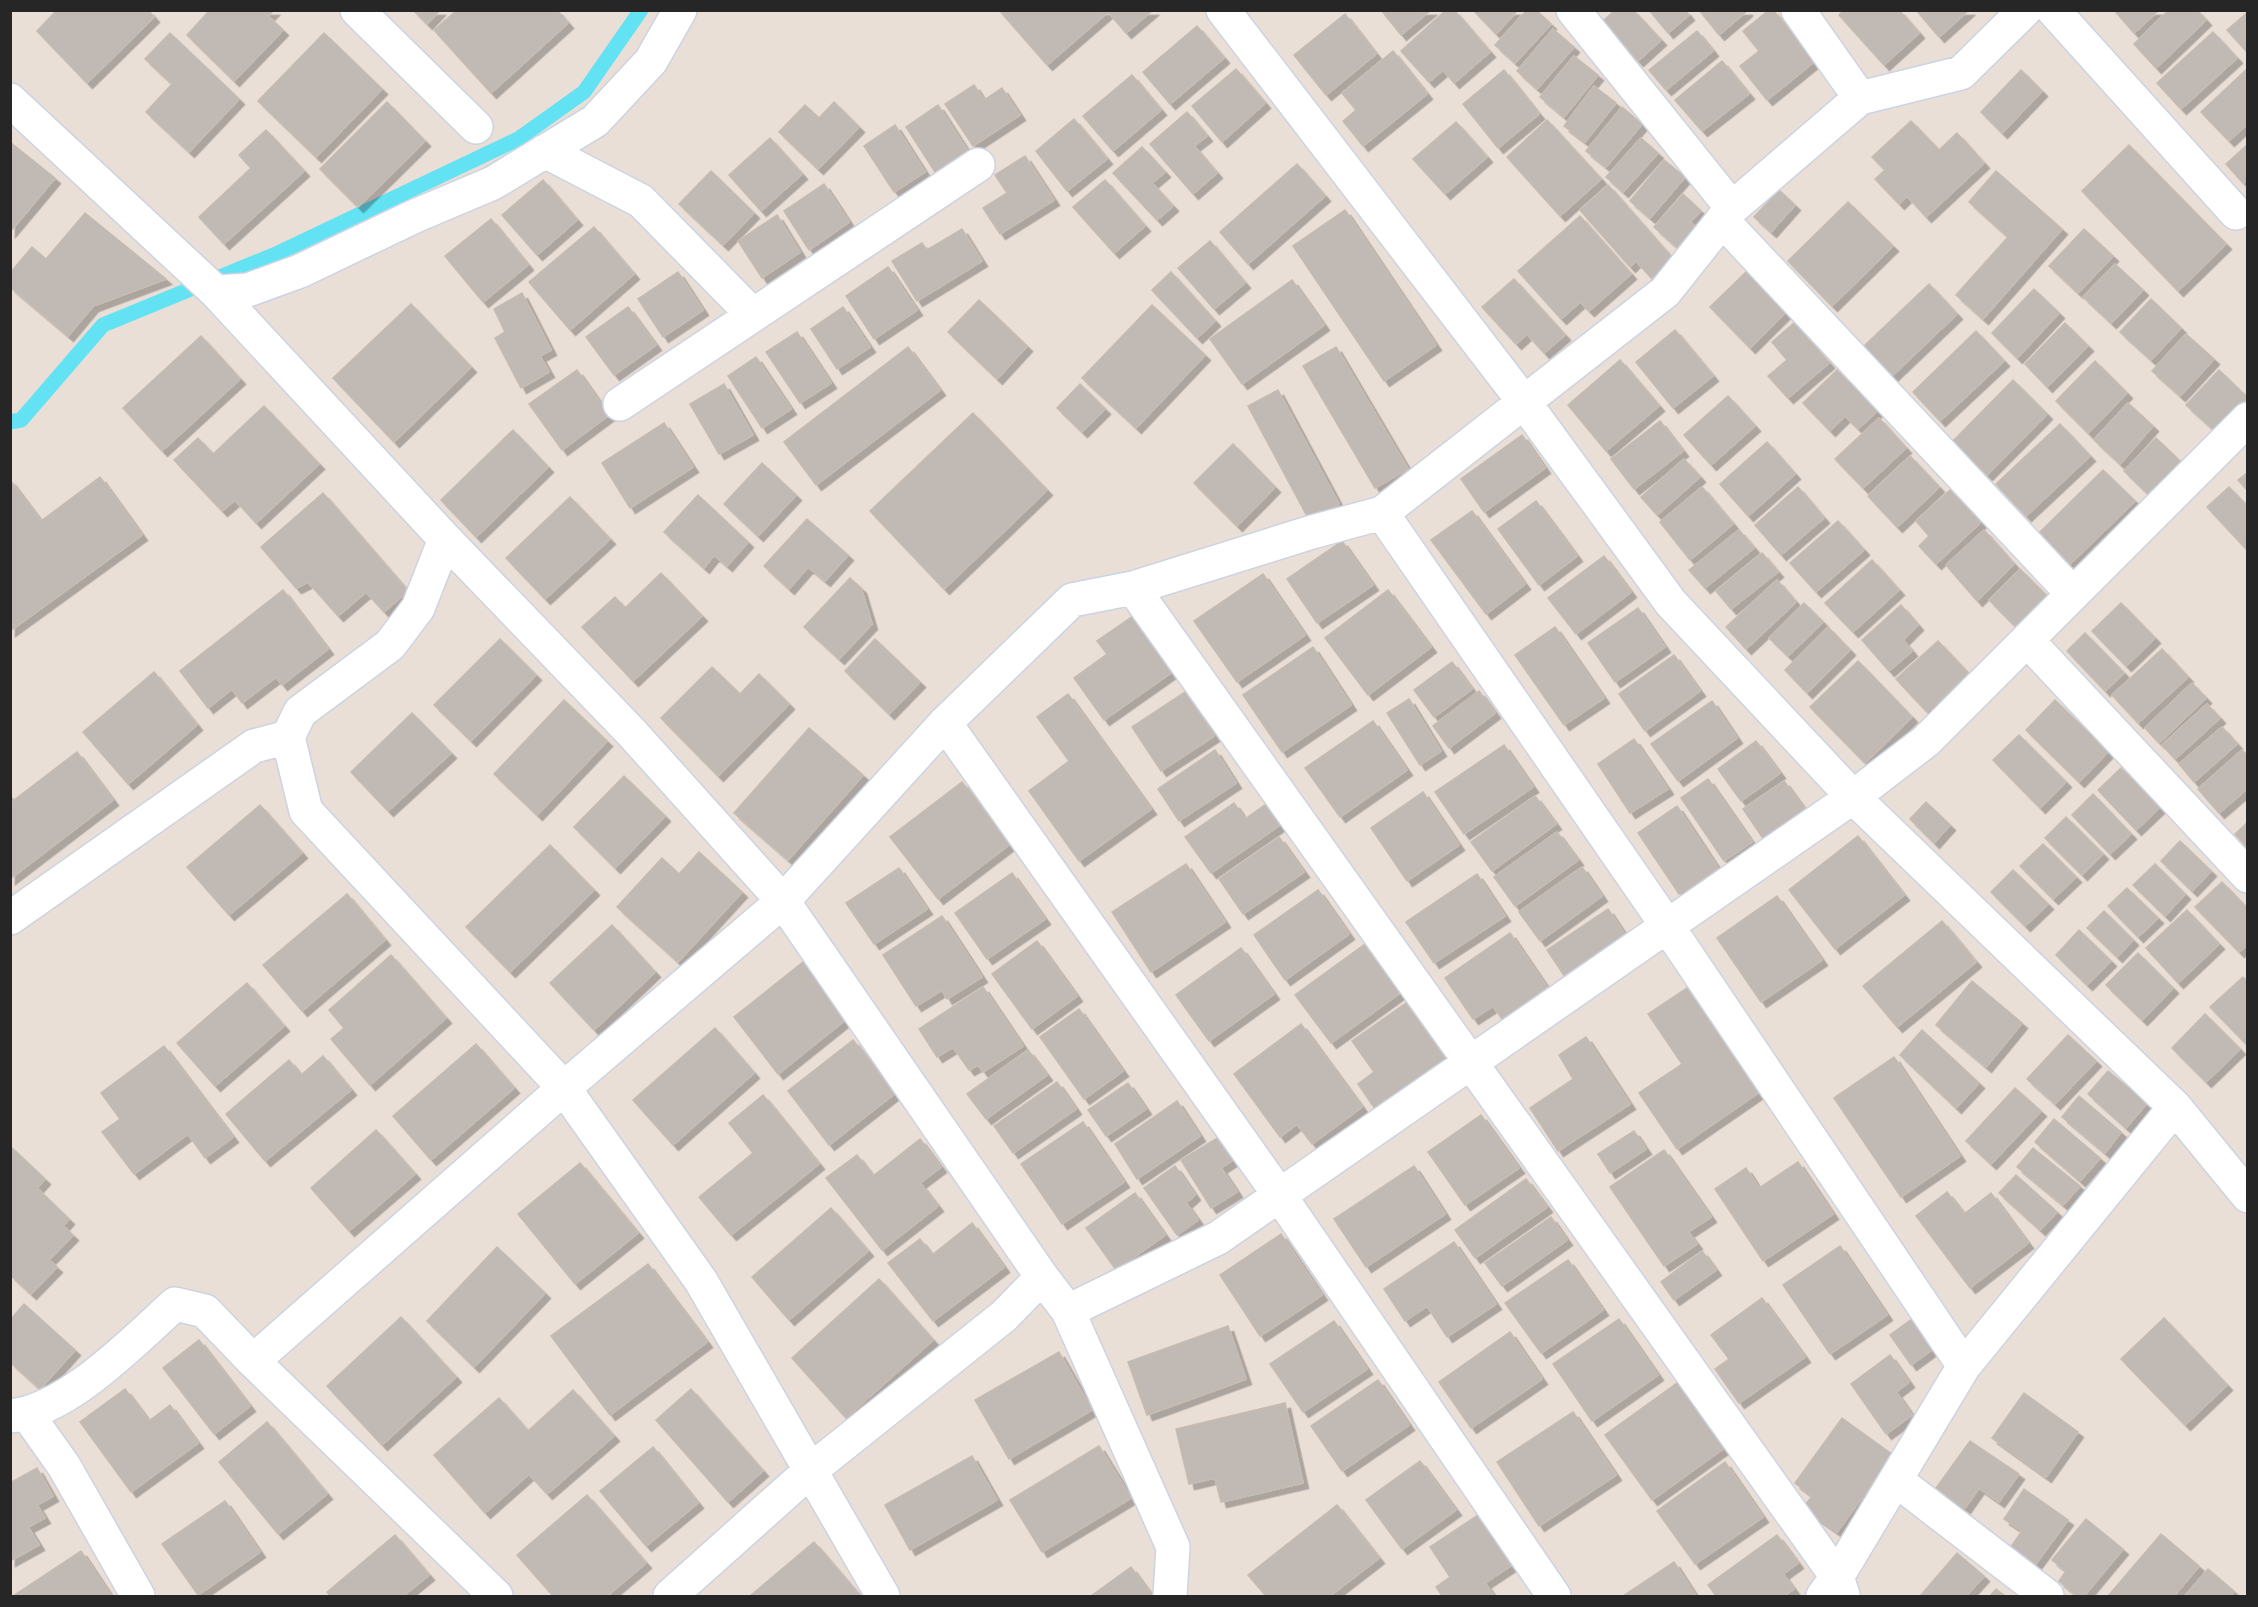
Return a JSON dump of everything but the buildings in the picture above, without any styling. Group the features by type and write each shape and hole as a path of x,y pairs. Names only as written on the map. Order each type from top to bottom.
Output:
{"street":[{"path":"357,10 476,127"},
{"path":"216,292 248,290 300,271 415,216 493,183 595,121 651,61 680,10"},
{"path":"1223,10 1524,402 1671,603 1853,797 2175,1107 2247,1196"},
{"path":"1573,10 1727,214 2073,594"},
{"path":"1798,10 1860,98"},
{"path":"253,1361 564,1088 783,901 945,723 1072,600 1132,588 1312,532 1382,513 1665,292 1727,214 1860,98 1961,74 2025,10"},
{"path":"2053,10 2236,213"},
{"path":"10,100 216,292 445,538 632,733 783,901 1042,1277 1068,1311 1173,1547 1170,1596"},
{"path":"545,151 642,201 753,315"},
{"path":"620,404 978,165"},
{"path":"1068,1311 1218,1238 1853,797 1926,741 2247,419"},
{"path":"1382,513 1668,927 1964,1366"},
{"path":"445,538 418,608 390,645 300,712 288,737 306,811 564,1088 701,1281 883,1596"},
{"path":"1132,588 1470,1063 1834,1590 1964,1366 2175,1107"},
{"path":"2027,640 2247,876"},
{"path":"945,723 1280,1196 1554,1596"},
{"path":"10,918 254,746 288,737"},
{"path":"670,1596 811,1470 1004,1316 1042,1277"},
{"path":"138,1596 64,1466 19,1415 87,1382 175,1304 205,1311 253,1361 496,1596"},
{"path":"1896,1480 2047,1596"}],"waterway":[{"path":"10,422 21,420 103,325 276,254 518,139 584,92 641,10"}]}
